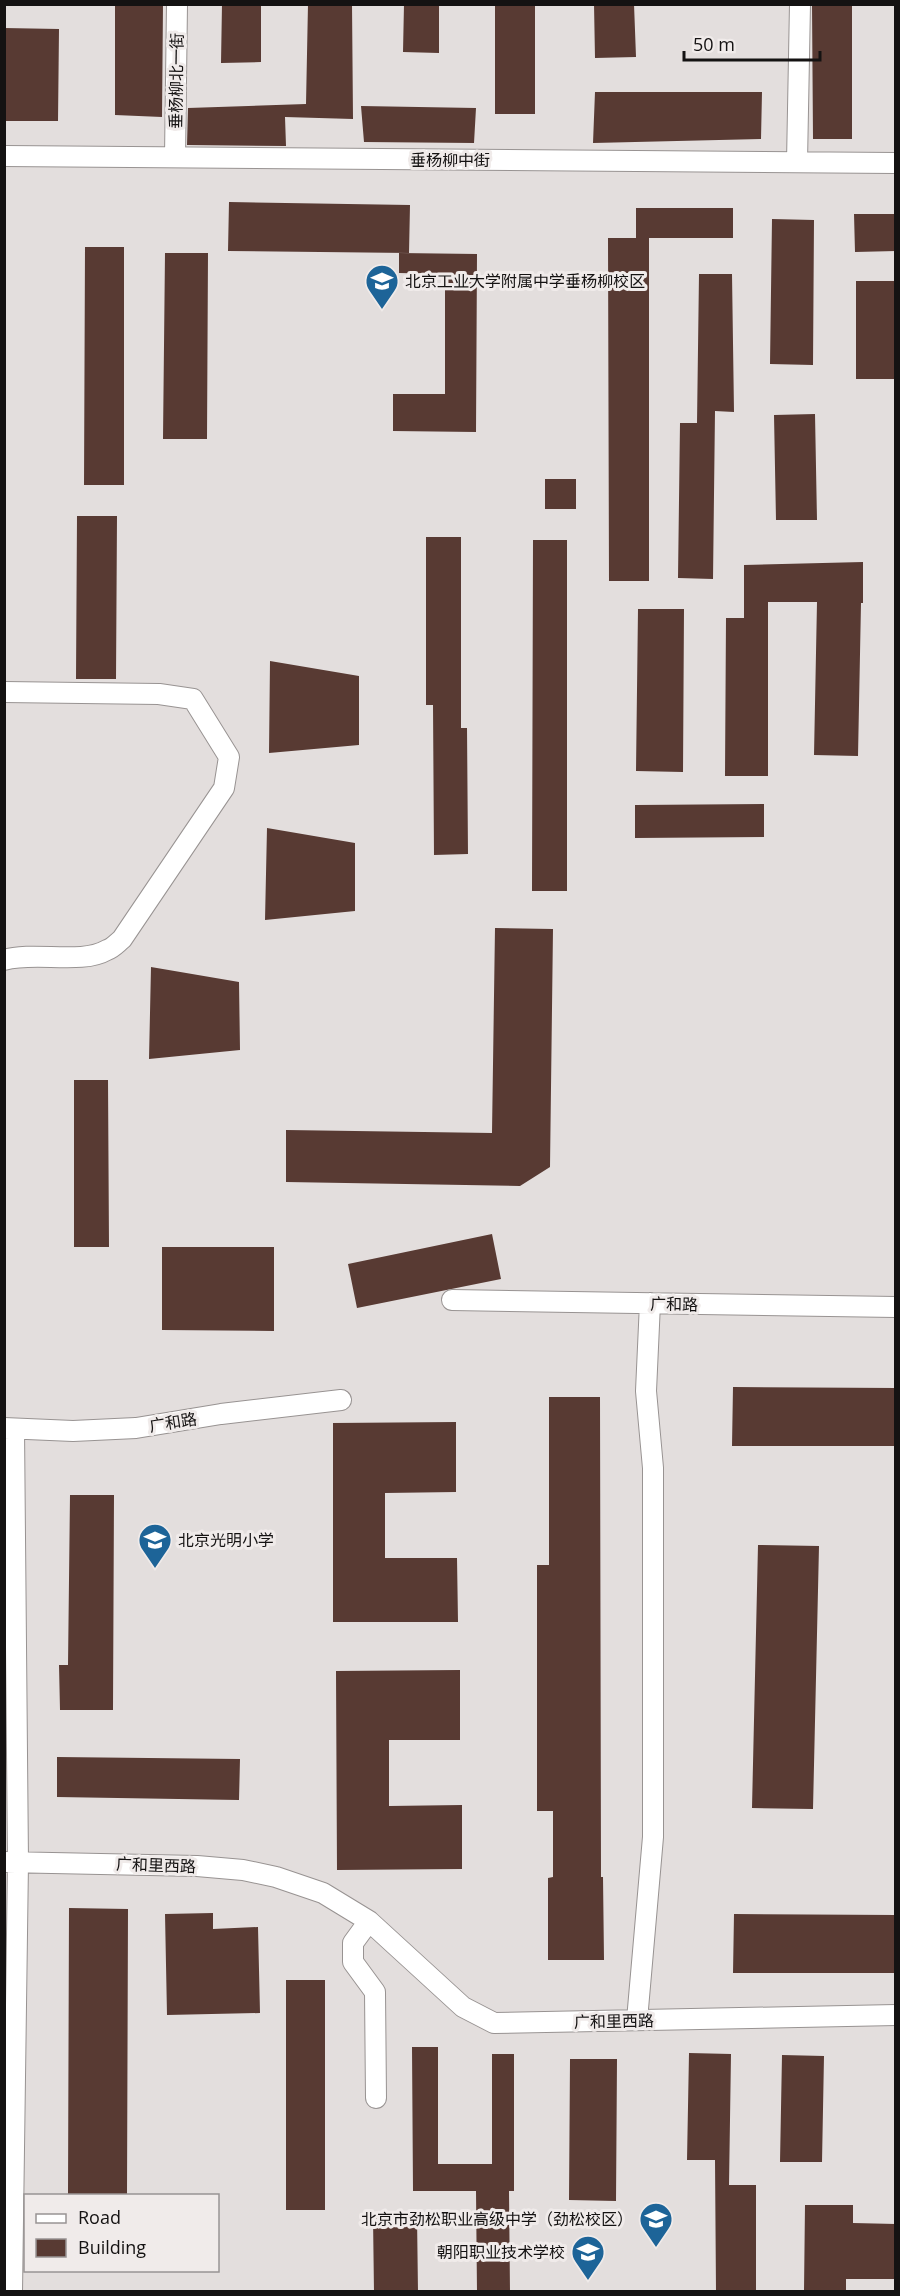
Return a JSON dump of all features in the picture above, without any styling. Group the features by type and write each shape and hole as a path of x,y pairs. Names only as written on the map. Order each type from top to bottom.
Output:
{"street":[{"name":"垂杨柳北一街","path":"175,157 177,4"},
{"path":"797,162 800,4"},
{"name":"垂杨柳中街","path":"4,156 896,163"},
{"path":"4,692 159,694 193,699 229,757 224,788 122,939 106,951 91,956 19,956 4,960"},
{"name":"广和路","path":"452,1300 896,1307"},
{"path":"637,2020 653,1837 653,1468 645,1391 650,1303"},
{"name":"广和路","path":"9,1428 73,1431 136,1428 221,1414 341,1400"},
{"path":"9,1428 12,2292"},
{"name":"广和里西路","path":"11,1862 186,1866 243,1870 276,1877 323,1893 369,1921 463,2007 494,2023 896,2015"},
{"path":"369,1921 353,1943 353,1962 375,1992 376,2098"}],"building":[{"path":"115,4 163,4 162,117 115,115"},
{"path":"222,4 261,4 261,62 221,63"},
{"path":"308,4 352,4 353,119 285,117 286,146 187,145 188,108 306,104"},
{"path":"404,4 439,4 439,53 403,52"},
{"path":"495,4 535,4 535,114 495,114"},
{"path":"594,4 634,4 636,57 595,58"},
{"path":"812,4 852,4 852,139 813,139"},
{"path":"4,28 59,29 58,121 4,121"},
{"path":"595,92 762,92 761,139 593,143"},
{"path":"361,106 476,108 474,143 364,142"},
{"path":"229,202 410,205 409,253 228,251"},
{"path":"636,208 733,208 733,238 649,238 649,581 609,581 608,238 636,238"},
{"path":"854,214 896,214 896,251 855,252"},
{"path":"772,219 814,220 813,365 770,364"},
{"path":"85,247 124,247 124,485 84,485"},
{"path":"165,253 208,253 207,439 163,439"},
{"path":"399,253 477,254 476,432 393,431 393,394 445,394 445,274 399,273"},
{"path":"699,274 732,274 734,412 715,411 713,579 678,578 680,423 697,423"},
{"path":"856,281 896,281 896,379 856,379"},
{"path":"815,414 817,520 776,520 774,415"},
{"path":"545,479 576,479 576,509 545,509"},
{"path":"77,516 117,516 116,679 76,679"},
{"path":"426,537 461,537 461,728 467,728 468,854 434,855 433,705 426,705"},
{"path":"533,540 567,540 567,891 532,891"},
{"path":"863,562 858,756 814,755 817,602 768,602 768,776 725,776 726,618 744,618 744,565"},
{"path":"638,609 684,609 683,772 636,771"},
{"path":"270,661 359,676 359,745 269,753"},
{"path":"764,804 764,837 635,838 635,805"},
{"path":"267,828 355,843 355,911 265,920"},
{"path":"495,928 553,929 550,1167 520,1186 286,1182 286,1130 492,1133"},
{"path":"151,967 239,982 240,1050 149,1059"},
{"path":"74,1080 108,1080 109,1247 74,1247"},
{"path":"492,1234 501,1279 357,1308 348,1264"},
{"path":"162,1247 274,1247 274,1331 162,1330"},
{"path":"733,1387 896,1388 896,1446 732,1446"},
{"path":"549,1397 600,1397 601,1877 603,1877 604,1960 548,1960 548,1878 553,1877 553,1811 537,1811 537,1565 549,1565"},
{"path":"456,1422 456,1492 385,1493 385,1558 457,1558 458,1622 333,1622 333,1423"},
{"path":"70,1495 114,1495 113,1710 60,1710 59,1665 68,1665"},
{"path":"758,1545 819,1546 813,1809 752,1808"},
{"path":"460,1670 460,1740 389,1740 389,1806 462,1805 462,1869 337,1870 336,1671"},
{"path":"57,1757 240,1759 239,1800 57,1797"},
{"path":"69,1908 128,1909 127,2194 68,2194"},
{"path":"213,1913 213,1929 258,1927 260,2013 167,2015 165,1914"},
{"path":"734,1914 896,1915 896,1973 733,1973"},
{"path":"286,1980 325,1980 325,2210 286,2210"},
{"path":"412,2047 438,2047 438,2164 492,2164 492,2054 514,2054 514,2191 509,2191 510,2292 477,2292 476,2191 413,2191"},
{"path":"689,2053 731,2054 729,2185 756,2185 756,2292 716,2292 715,2160 687,2160"},
{"path":"782,2055 824,2056 822,2162 780,2162"},
{"path":"570,2059 617,2059 616,2201 569,2200"},
{"path":"805,2205 853,2205 853,2223 896,2224 896,2279 846,2279 846,2291 804,2291"},
{"path":"417,2216 418,2292 374,2292 373,2217"}],"place":[{"name":"北京工业大学附属中学垂杨柳校区","path":"382,310"},
{"name":"北京光明小学","path":"155,1569"},
{"name":"北京市劲松职业高级中学（劲松校区）","path":"656,2248"},
{"name":"朝阳职业技术学校","path":"588,2281"}]}
